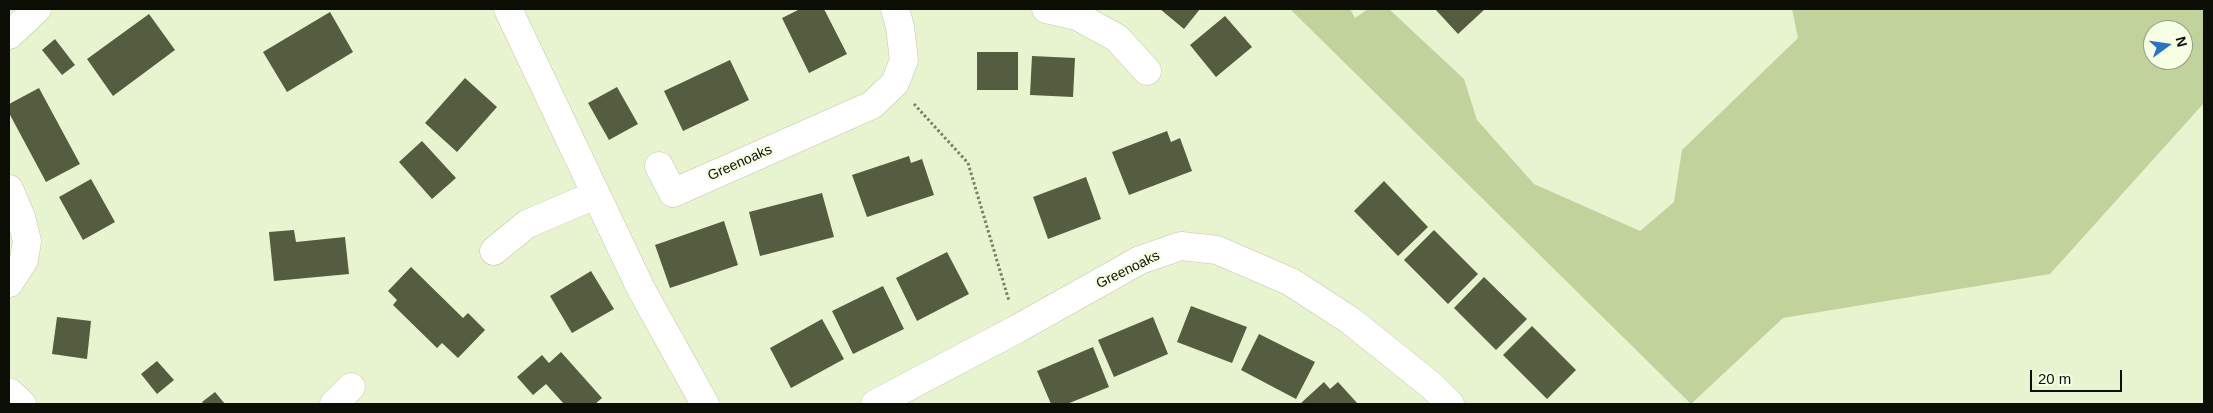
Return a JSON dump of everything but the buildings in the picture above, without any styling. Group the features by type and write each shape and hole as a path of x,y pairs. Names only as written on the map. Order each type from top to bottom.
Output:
{"street":[{"path":"9,35 37,9"},
{"path":"508,9 641,289 705,404"},
{"name":"Greenoaks","path":"659,166 673,192 872,105 895,83 904,60 900,28 895,9"},
{"path":"1046,9 1077,16 1117,38 1147,70"},
{"path":"9,190 21,217 26,241 24,260 9,283"},
{"path":"494,251 527,224 595,194"},
{"name":"Greenoaks","path":"875,404 1017,329 1140,260 1181,246 1216,250 1290,282 1351,321 1432,386 1450,404"},
{"path":"9,392 22,404"}],"path":[{"path":"895,83 968,163 1017,329"}],"green space":[{"path":"1290,9 1350,9 1355,18 1368,9 1389,9 1464,79 1477,120 1534,184 1640,231 1674,202 1682,150 1798,38 1792,9 2204,9 2204,103 2050,274 1783,318 1691,404"}]}
